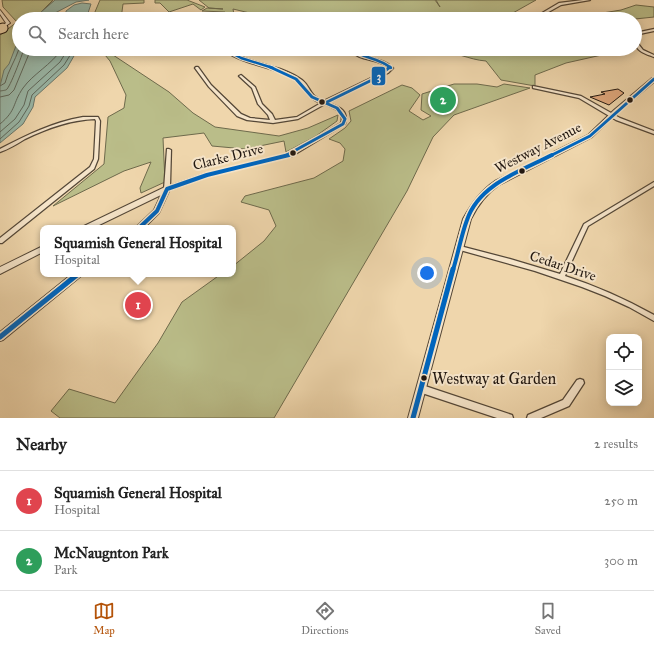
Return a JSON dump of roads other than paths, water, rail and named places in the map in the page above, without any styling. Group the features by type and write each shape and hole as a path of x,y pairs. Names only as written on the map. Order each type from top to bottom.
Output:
{"street":[{"path":"546,12 560,4 589,0"},
{"path":"0,11 8,23 1,29"},
{"path":"642,33 654,30"},
{"path":"642,50 654,56"},
{"path":"233,56 257,62 297,79 302,82 312,97 325,103"},
{"path":"197,68 210,86 239,115 249,119 273,122 298,118 374,79 391,68 385,63 357,56"},
{"path":"241,76 254,88 260,104 273,122"},
{"name":"Westway Avenue","path":"413,418 472,209 489,188 509,176 584,140 654,79"},
{"path":"534,87 574,94 612,116 654,133"},
{"name":"Clarke Drive","path":"93,225 167,189 207,175 281,158 303,149 344,122 344,114 325,103"},
{"path":"0,151 51,125 91,118 96,118 98,121 96,159 94,166 0,241"},
{"path":"142,225 157,211 167,189 169,150"},
{"path":"562,276 586,225 654,184"},
{"name":"Cedar Drive","path":"460,248 562,276 596,288 634,306 654,318"},
{"path":"0,270 40,250"},
{"path":"0,337 74,277"},
{"path":"531,418 566,403 580,383"},
{"path":"422,389 509,418"}],"water":[{"path":"55,0 89,0 76,2 57,12 41,12"},
{"path":"82,3 91,4 88,12 66,12 74,5"},
{"path":"12,56 74,56 67,68 35,97 33,107 23,124 0,143 0,86 4,70 9,64"}],"place":[{"name":"McNaugnton Park","path":"443,100"},
{"name":"Squamish General Hospital","path":"138,305"},
{"name":"Westway at Garden","path":"424,378"}]}
